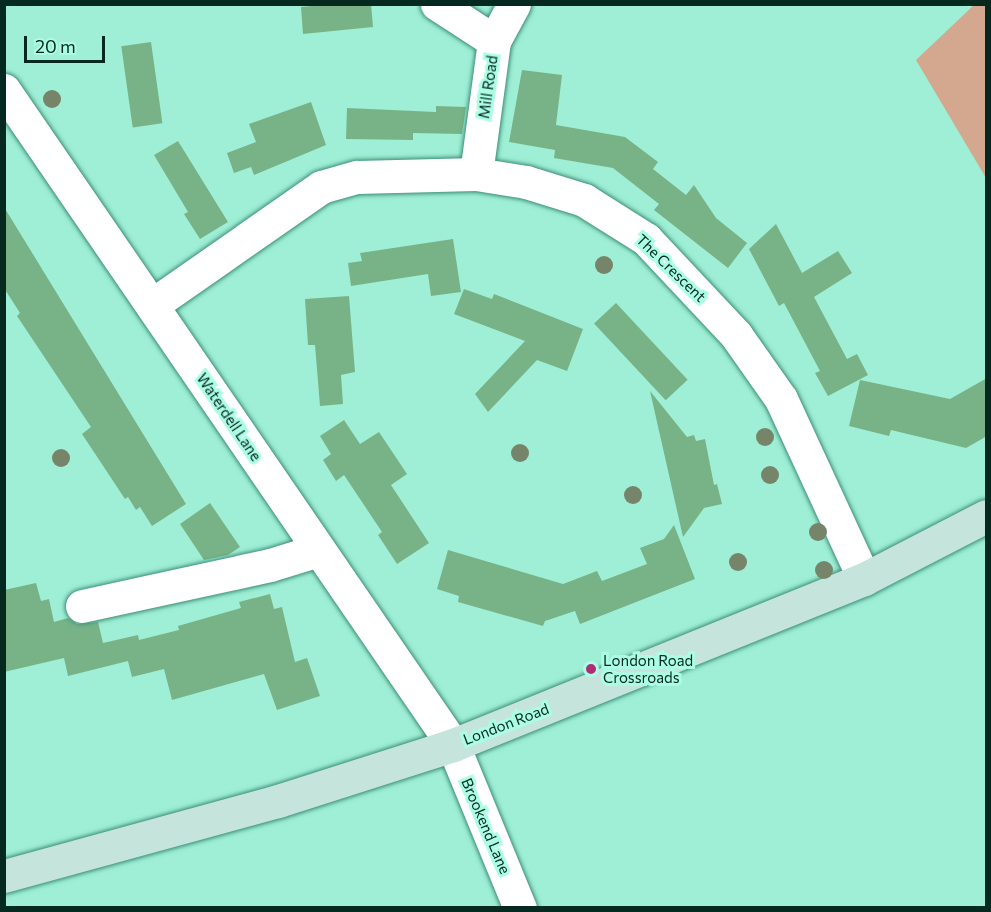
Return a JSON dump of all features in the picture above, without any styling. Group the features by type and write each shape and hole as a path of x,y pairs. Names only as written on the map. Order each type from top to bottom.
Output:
{"main road":[{"name":"London Road","path":"4,876 278,801 453,745 864,579 987,516"}],"street":[{"path":"437,4 494,41"},
{"name":"Mill Road","path":"476,174 494,41 514,4"},
{"name":"Waterdell Lane","path":"4,90 453,745"},
{"name":"The Crescent","path":"152,305 321,187 357,177 476,174 526,182 584,200 646,239 736,335 781,399 864,579"},
{"path":"82,606 270,565 319,550"},
{"name":"Brookend Lane","path":"453,745 520,908"}],"shaded area":[{"path":"974,5 986,5 986,178 916,60"}],"building":[{"path":"371,4 373,27 303,34 301,7"},
{"path":"151,42 162,123 133,127 121,46"},
{"path":"522,70 562,75 556,125 625,137 658,162 653,169 686,195 694,185 716,218 747,243 728,268 654,210 659,204 613,168 554,158 555,150 509,142"},
{"path":"311,102 326,145 254,175 251,167 234,173 227,153 256,142 249,124"},
{"path":"436,106 466,107 462,134 413,133 413,140 346,139 347,108 436,112"},
{"path":"178,141 228,222 200,239 184,214 188,212 154,155"},
{"path":"4,207 186,504 152,526 140,507 136,510 128,497 125,499 82,434 91,427 17,316 20,313 4,288"},
{"path":"776,224 802,273 838,251 852,273 814,297 847,359 857,354 868,375 828,396 815,373 820,371 784,303 779,306 749,249"},
{"path":"453,239 461,292 431,296 428,274 351,286 348,263 362,261 360,253"},
{"path":"464,289 492,299 494,294 583,329 567,371 537,360 488,412 475,394 525,341 454,314"},
{"path":"349,296 355,372 341,375 343,404 320,406 315,345 308,345 305,299"},
{"path":"616,303 688,380 666,400 594,323"},
{"path":"987,378 987,436 966,448 891,430 889,436 849,426 860,380 950,399"},
{"path":"650,391 687,437 694,435 696,441 705,439 714,485 717,484 722,504 704,508 683,537"},
{"path":"344,420 360,444 379,432 407,474 391,485 429,543 397,564 378,535 382,532 344,475 336,481 323,460 331,454 320,436"},
{"path":"210,503 240,547 228,555 204,560 180,524"},
{"path":"674,525 695,579 580,624 575,611 545,621 543,626 458,602 459,596 437,589 448,550 563,584 597,571 602,581 647,564 640,548 664,539"},
{"path":"36,583 41,601 49,599 54,622 68,618 77,624 98,622 103,643 138,635 139,640 179,630 178,626 241,608 239,602 270,594 274,609 282,607 295,662 307,658 320,696 277,710 264,674 172,700 164,669 132,677 128,661 68,676 64,658 4,672 4,590"}],"place":[{"name":"London Road Crossroads","path":"591,669"}]}
